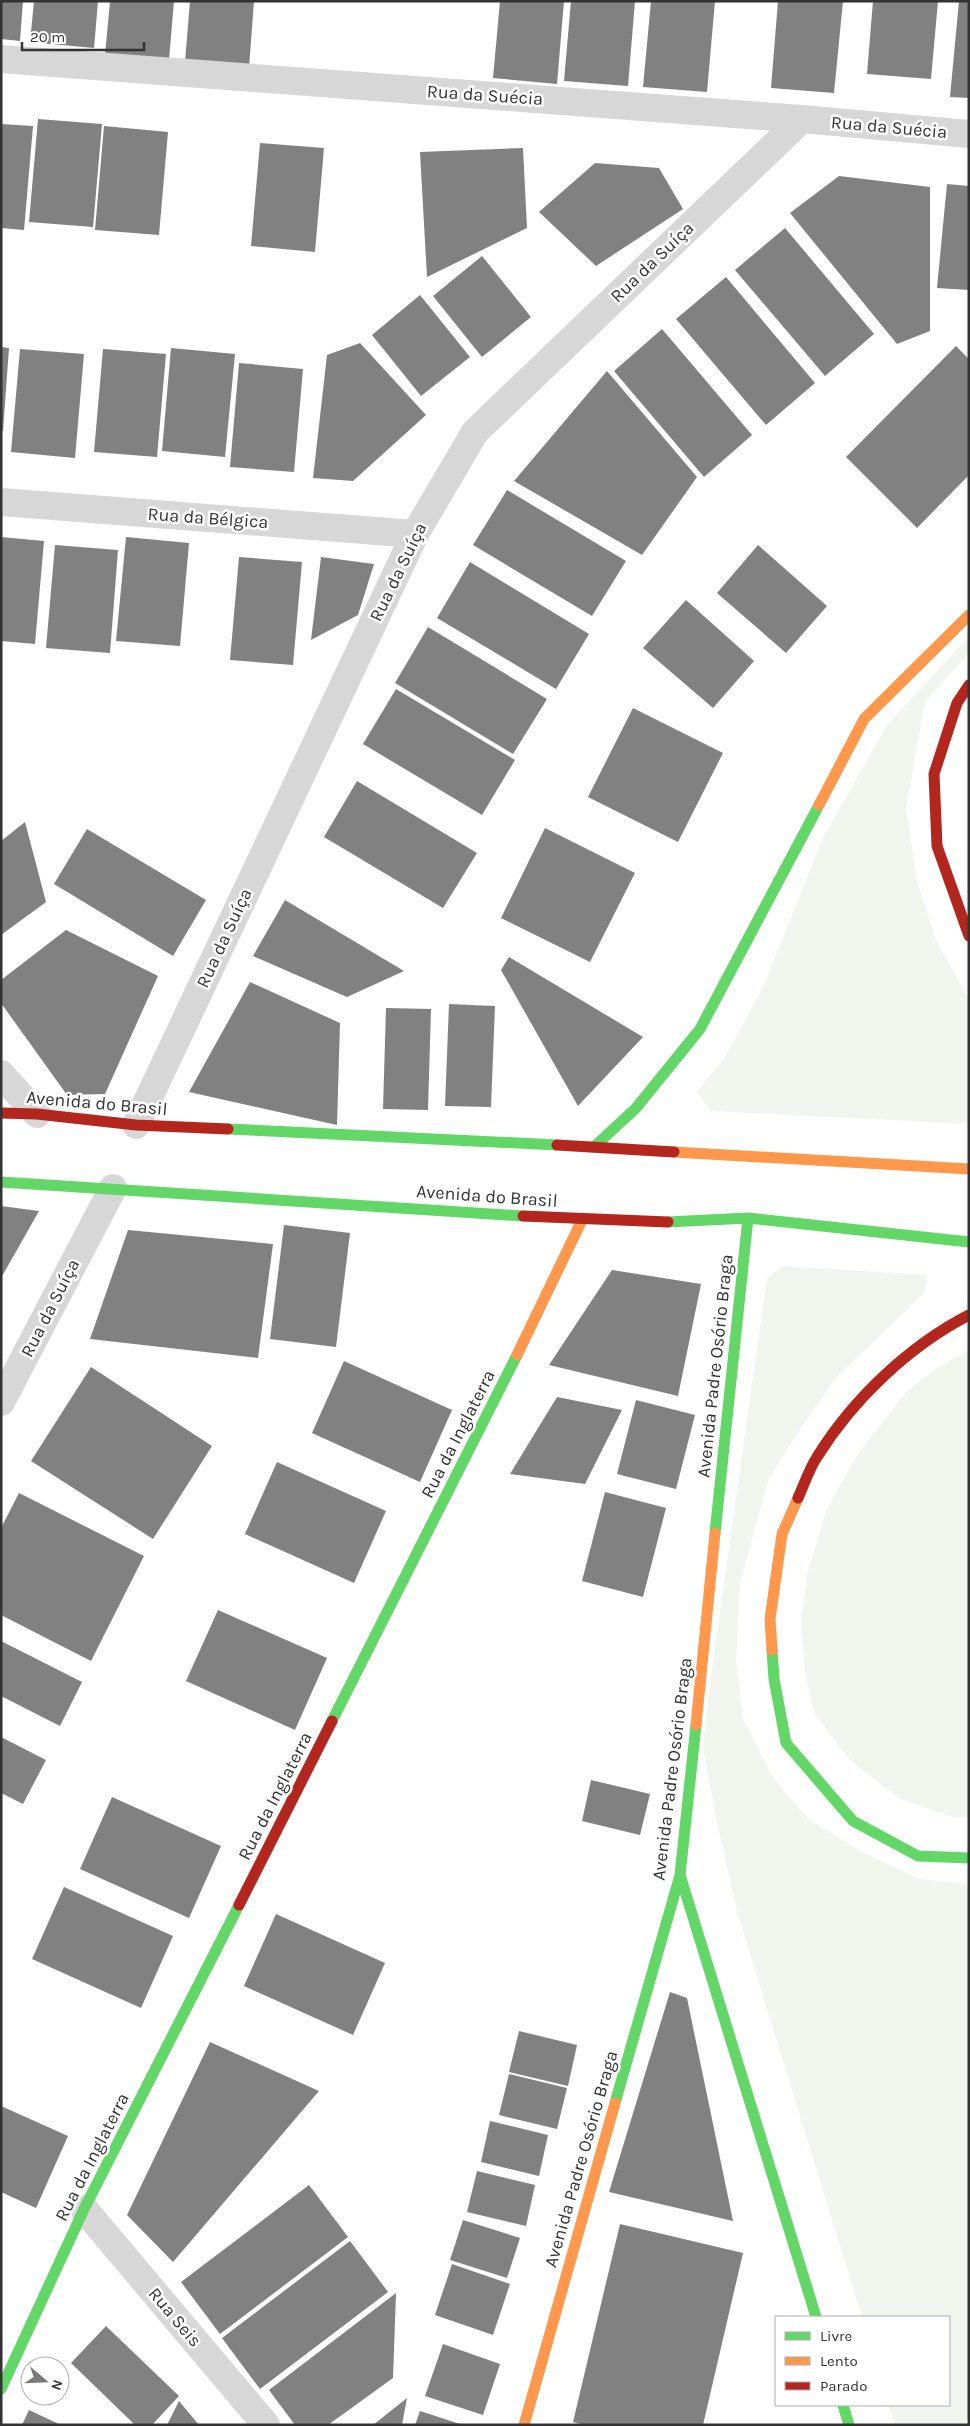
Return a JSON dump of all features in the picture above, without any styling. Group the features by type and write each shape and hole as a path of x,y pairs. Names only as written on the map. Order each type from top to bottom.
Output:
{"main road":[{"path":"594,1147 636,1108 700,1030 864,719 969,615"},
{"path":"969,685 957,704 934,774 937,846 969,936"},
{"name":"Avenida do Brasil","path":"1,1113 37,1114 136,1125 594,1147 969,1169"},
{"name":"Avenida do Brasil","path":"1,1182 582,1220 650,1223 748,1218 969,1242"},
{"name":"Avenida Padre Osório Braga","path":"524,2425 680,1875 748,1218"},
{"name":"Rua da Inglaterra","path":"1,2389 84,2209 515,1360 582,1220"},
{"path":"969,1314 944,1328 872,1385 817,1457 782,1534 770,1619 774,1679 786,1742 818,1782 853,1821 918,1856 969,1858"},
{"path":"680,1875 816,2316"},
{"path":"843,2406 849,2425"}],"street":[{"name":"Rua da Suécia","path":"1,60 802,119 969,134"},
{"name":"Rua da Suíça","path":"136,1125 415,534 475,432 802,119"},
{"name":"Rua da Bélgica","path":"1,502 415,534"},
{"path":"1,1074 37,1114"},
{"name":"Rua da Suíça","path":"1,1402 113,1188"},
{"name":"Rua Seis","path":"84,2209 266,2425"}],"shaded area":[{"path":"969,637 969,653 925,702 906,809 917,880 935,938 969,999 969,1124 711,1111 697,1092 726,1056 764,985 823,838 887,725"},
{"path":"783,1266 927,1275 925,1292 835,1379 794,1438 768,1481 740,1583 736,1661 743,1718 773,1778 808,1819 864,1853 919,1879 969,1884 969,2410 965,2425 895,2425 888,2406 950,2406 950,2316 862,2316 738,1915 717,1823 703,1748 711,1676 767,1278"},
{"path":"969,1350 969,1817 955,1818 900,1799 851,1761 814,1713 805,1673 801,1622 807,1575 826,1511 857,1455 907,1391 937,1368"}],"building":[{"path":"1,1 23,1 20,41 1,39"},
{"path":"34,1 98,1 94,48 30,42"},
{"path":"110,1 174,1 169,60 105,55"},
{"path":"190,1 254,1 249,68 185,62"},
{"path":"500,1 564,1 557,84 493,78"},
{"path":"571,1 635,1 628,86 564,81"},
{"path":"651,1 715,1 707,92 643,87"},
{"path":"778,1 843,1 834,93 771,88"},
{"path":"873,1 938,1 931,79 867,74"},
{"path":"959,1 969,1 969,98 950,97"},
{"path":"38,119 102,124 93,227 29,222"},
{"path":"1,124 33,126 24,230 1,228"},
{"path":"104,126 168,132 159,235 95,230"},
{"path":"260,143 324,148 315,252 251,246"},
{"path":"523,148 527,228 427,277 420,152"},
{"path":"595,163 659,168 683,209 596,266 539,212"},
{"path":"839,176 930,187 930,331 897,344 790,213"},
{"path":"947,184 969,186 969,290 937,288"},
{"path":"785,228 874,334 825,376 735,270"},
{"path":"482,256 531,317 482,357 433,296"},
{"path":"726,277 815,383 766,425 676,319"},
{"path":"420,295 470,357 421,396 372,335"},
{"path":"662,329 752,435 704,477 614,371"},
{"path":"360,343 426,415 353,481 313,478 327,355"},
{"path":"956,346 969,359 969,475 917,528 846,457"},
{"path":"1,347 9,348 3,431 1,431"},
{"path":"171,348 235,354 225,457 162,451"},
{"path":"20,349 84,354 75,458 11,452"},
{"path":"103,349 166,354 157,457 94,452"},
{"path":"239,363 303,369 294,472 230,467"},
{"path":"607,371 697,477 642,555 514,481"},
{"path":"507,490 626,561 592,616 473,545"},
{"path":"1,537 44,541 35,644 1,641"},
{"path":"126,537 189,543 180,646 116,641"},
{"path":"55,545 118,550 110,653 46,648"},
{"path":"758,545 827,606 786,653 717,593"},
{"path":"239,557 302,562 293,665 230,660"},
{"path":"321,557 374,564 358,615 311,640"},
{"path":"470,562 589,634 556,689 437,618"},
{"path":"686,600 754,661 713,708 643,648"},
{"path":"428,627 547,699 513,754 395,683"},
{"path":"396,689 515,760 482,815 363,744"},
{"path":"633,708 723,753 678,842 588,797"},
{"path":"357,781 477,853 443,908 324,837"},
{"path":"25,822 46,902 1,935 1,841"},
{"path":"545,828 635,873 590,962 501,918"},
{"path":"87,829 206,900 173,956 54,884"},
{"path":"285,900 404,971 347,997 253,956"},
{"path":"66,930 158,976 105,1094 67,1095 1,1003 1,980"},
{"path":"509,957 643,1037 578,1106 501,970"},
{"path":"250,982 340,1023 337,1125 189,1092"},
{"path":"449,1004 495,1006 491,1107 445,1106"},
{"path":"386,1008 431,1009 428,1110 383,1109"},
{"path":"1,1206 39,1211 1,1278"},
{"path":"284,1225 350,1233 336,1347 270,1339"},
{"path":"128,1230 273,1244 258,1358 90,1339"},
{"path":"612,1270 701,1284 678,1396 549,1365"},
{"path":"344,1361 452,1410 420,1482 312,1433"},
{"path":"91,1367 212,1446 153,1539 31,1461"},
{"path":"557,1397 622,1410 585,1484 510,1474"},
{"path":"636,1400 695,1415 676,1489 617,1474"},
{"path":"277,1462 386,1511 354,1583 245,1534"},
{"path":"605,1492 666,1508 643,1597 582,1581"},
{"path":"19,1493 144,1556 91,1661 1,1615 1,1528"},
{"path":"218,1610 327,1658 295,1730 186,1681"},
{"path":"1,1641 82,1682 60,1726 1,1696"},
{"path":"1,1737 46,1760 23,1804 1,1793"},
{"path":"591,1780 650,1794 640,1835 582,1821"},
{"path":"112,1797 221,1846 189,1918 80,1869"},
{"path":"64,1887 173,1936 141,2008 32,1959"},
{"path":"276,1914 385,1963 353,2035 244,1986"},
{"path":"670,1992 687,1998 733,2221 609,2192"},
{"path":"519,2031 577,2045 568,2086 509,2072"},
{"path":"210,2042 319,2091 173,2262 127,2215"},
{"path":"509,2074 567,2088 557,2129 499,2115"},
{"path":"1,2106 68,2136 36,2208 1,2192"},
{"path":"490,2121 548,2135 539,2176 481,2162"},
{"path":"477,2171 535,2185 526,2226 467,2212"},
{"path":"309,2185 348,2237 220,2334 181,2282"},
{"path":"463,2220 520,2238 507,2278 450,2260"},
{"path":"620,2224 743,2253 703,2425 584,2425 573,2422"},
{"path":"350,2241 388,2292 260,2389 222,2338"},
{"path":"452,2264 510,2284 493,2335 435,2315"},
{"path":"396,2293 393,2378 328,2425 295,2425 269,2390"},
{"path":"106,2326 179,2396 152,2425 135,2425 71,2363"},
{"path":"443,2344 500,2364 483,2415 425,2396"},
{"path":"407,2398 402,2425 373,2425"},
{"path":"179,2401 199,2425 167,2425"},
{"path":"29,2410 61,2425 22,2425"},
{"path":"420,2411 460,2424 460,2425 415,2425"}],"traffic: fast":[{"path":"594,1147 636,1108 700,1029 819,805"},
{"path":"228,1129 557,1145"},
{"path":"1,1182 523,1216"},
{"path":"715,1533 748,1218"},
{"path":"668,1222 748,1218 969,1242"},
{"path":"332,1721 517,1355"},
{"path":"772,1650 774,1679 786,1743 853,1821 918,1856 969,1858"},
{"path":"615,2103 680,1875 696,1725"},
{"path":"680,1875 816,2316"},
{"path":"1,2389 84,2209 239,1905"},
{"path":"843,2406 849,2425"}],"traffic: slow":[{"path":"819,805 864,719 969,615"},
{"path":"674,1152 969,1169"},
{"path":"517,1355 582,1220"},
{"path":"772,1650 770,1619 782,1534 798,1498"},
{"path":"696,1725 715,1533"},
{"path":"524,2425 615,2103"}],"traffic: jam":[{"path":"969,685 957,703 934,774 937,846 969,936"},
{"path":"1,1113 37,1114 136,1125 228,1129"},
{"path":"557,1145 674,1152"},
{"path":"523,1216 668,1222"},
{"path":"798,1498 817,1457 831,1436 865,1395 904,1358 925,1342 969,1315"},
{"path":"239,1905 332,1721"}]}
